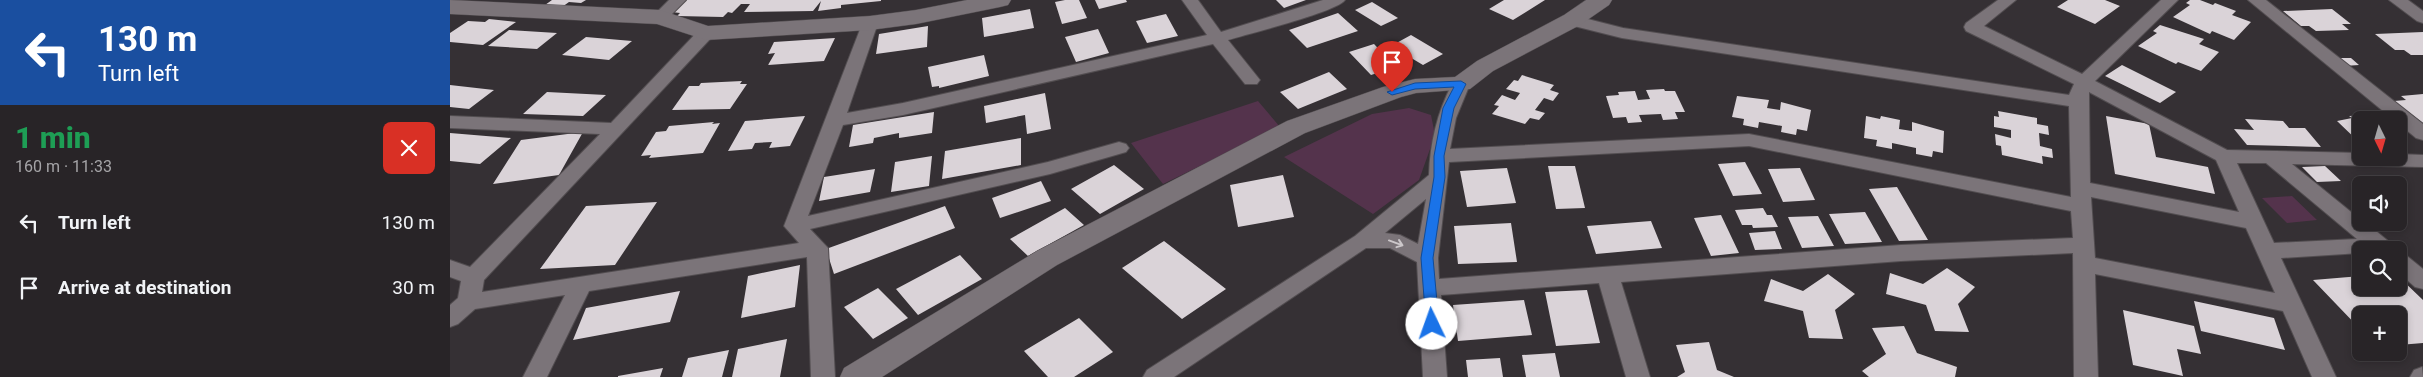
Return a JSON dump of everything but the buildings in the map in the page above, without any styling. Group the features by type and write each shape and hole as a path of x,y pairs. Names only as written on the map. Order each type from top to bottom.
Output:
{"street":[{"path":"660,17 678,0"},
{"path":"450,7 660,17 706,33 870,23 916,17 1000,0"},
{"path":"1190,0 1217,38 1251,80"},
{"path":"835,121 903,109 1217,38 1321,7 1337,0"},
{"path":"1435,377 1427,258 1439,177 1439,156 1448,108 1461,84 1486,66 1572,20 1601,0"},
{"path":"2008,0 1972,28 2084,82 2224,156 2273,159 2423,162"},
{"path":"2086,377 2078,95 2084,82 2170,0"},
{"path":"2256,0 2423,134"},
{"path":"2397,0 2423,18"},
{"path":"1572,20 1622,34 2078,102"},
{"path":"794,226 835,121 870,23"},
{"path":"469,302 472,277 706,33"},
{"path":"856,377 1047,258 1296,127 1392,92 1415,86 1461,84"},
{"path":"450,122 616,129"},
{"path":"1439,156 1749,140 2080,197 2253,222"},
{"path":"794,226 1050,168 1119,148"},
{"path":"2224,156 2324,377"},
{"path":"2273,159 2373,241"},
{"path":"1155,377 1362,241 1439,177"},
{"path":"794,226 817,248 823,377"},
{"path":"1362,241 1393,240 1427,258"},
{"path":"450,318 469,302 817,248"},
{"path":"2266,251 2352,249"},
{"path":"1430,288 1901,253 2084,255 2290,304"},
{"path":"450,268 472,277"},
{"path":"2407,268 2423,281"},
{"path":"1608,275 1638,377"},
{"path":"535,377 582,284"}],"shaded area":[{"path":"1258,101 1280,127 1163,184 1131,143"},
{"path":"1409,108 1431,115 1435,135 1419,180 1373,214 1284,157 1372,114"},
{"path":"2292,196 2317,220 2287,223 2262,198"}],"route":[{"path":"1392,92 1415,86 1461,84 1448,108 1439,156 1439,177 1427,258 1432,324"}]}
